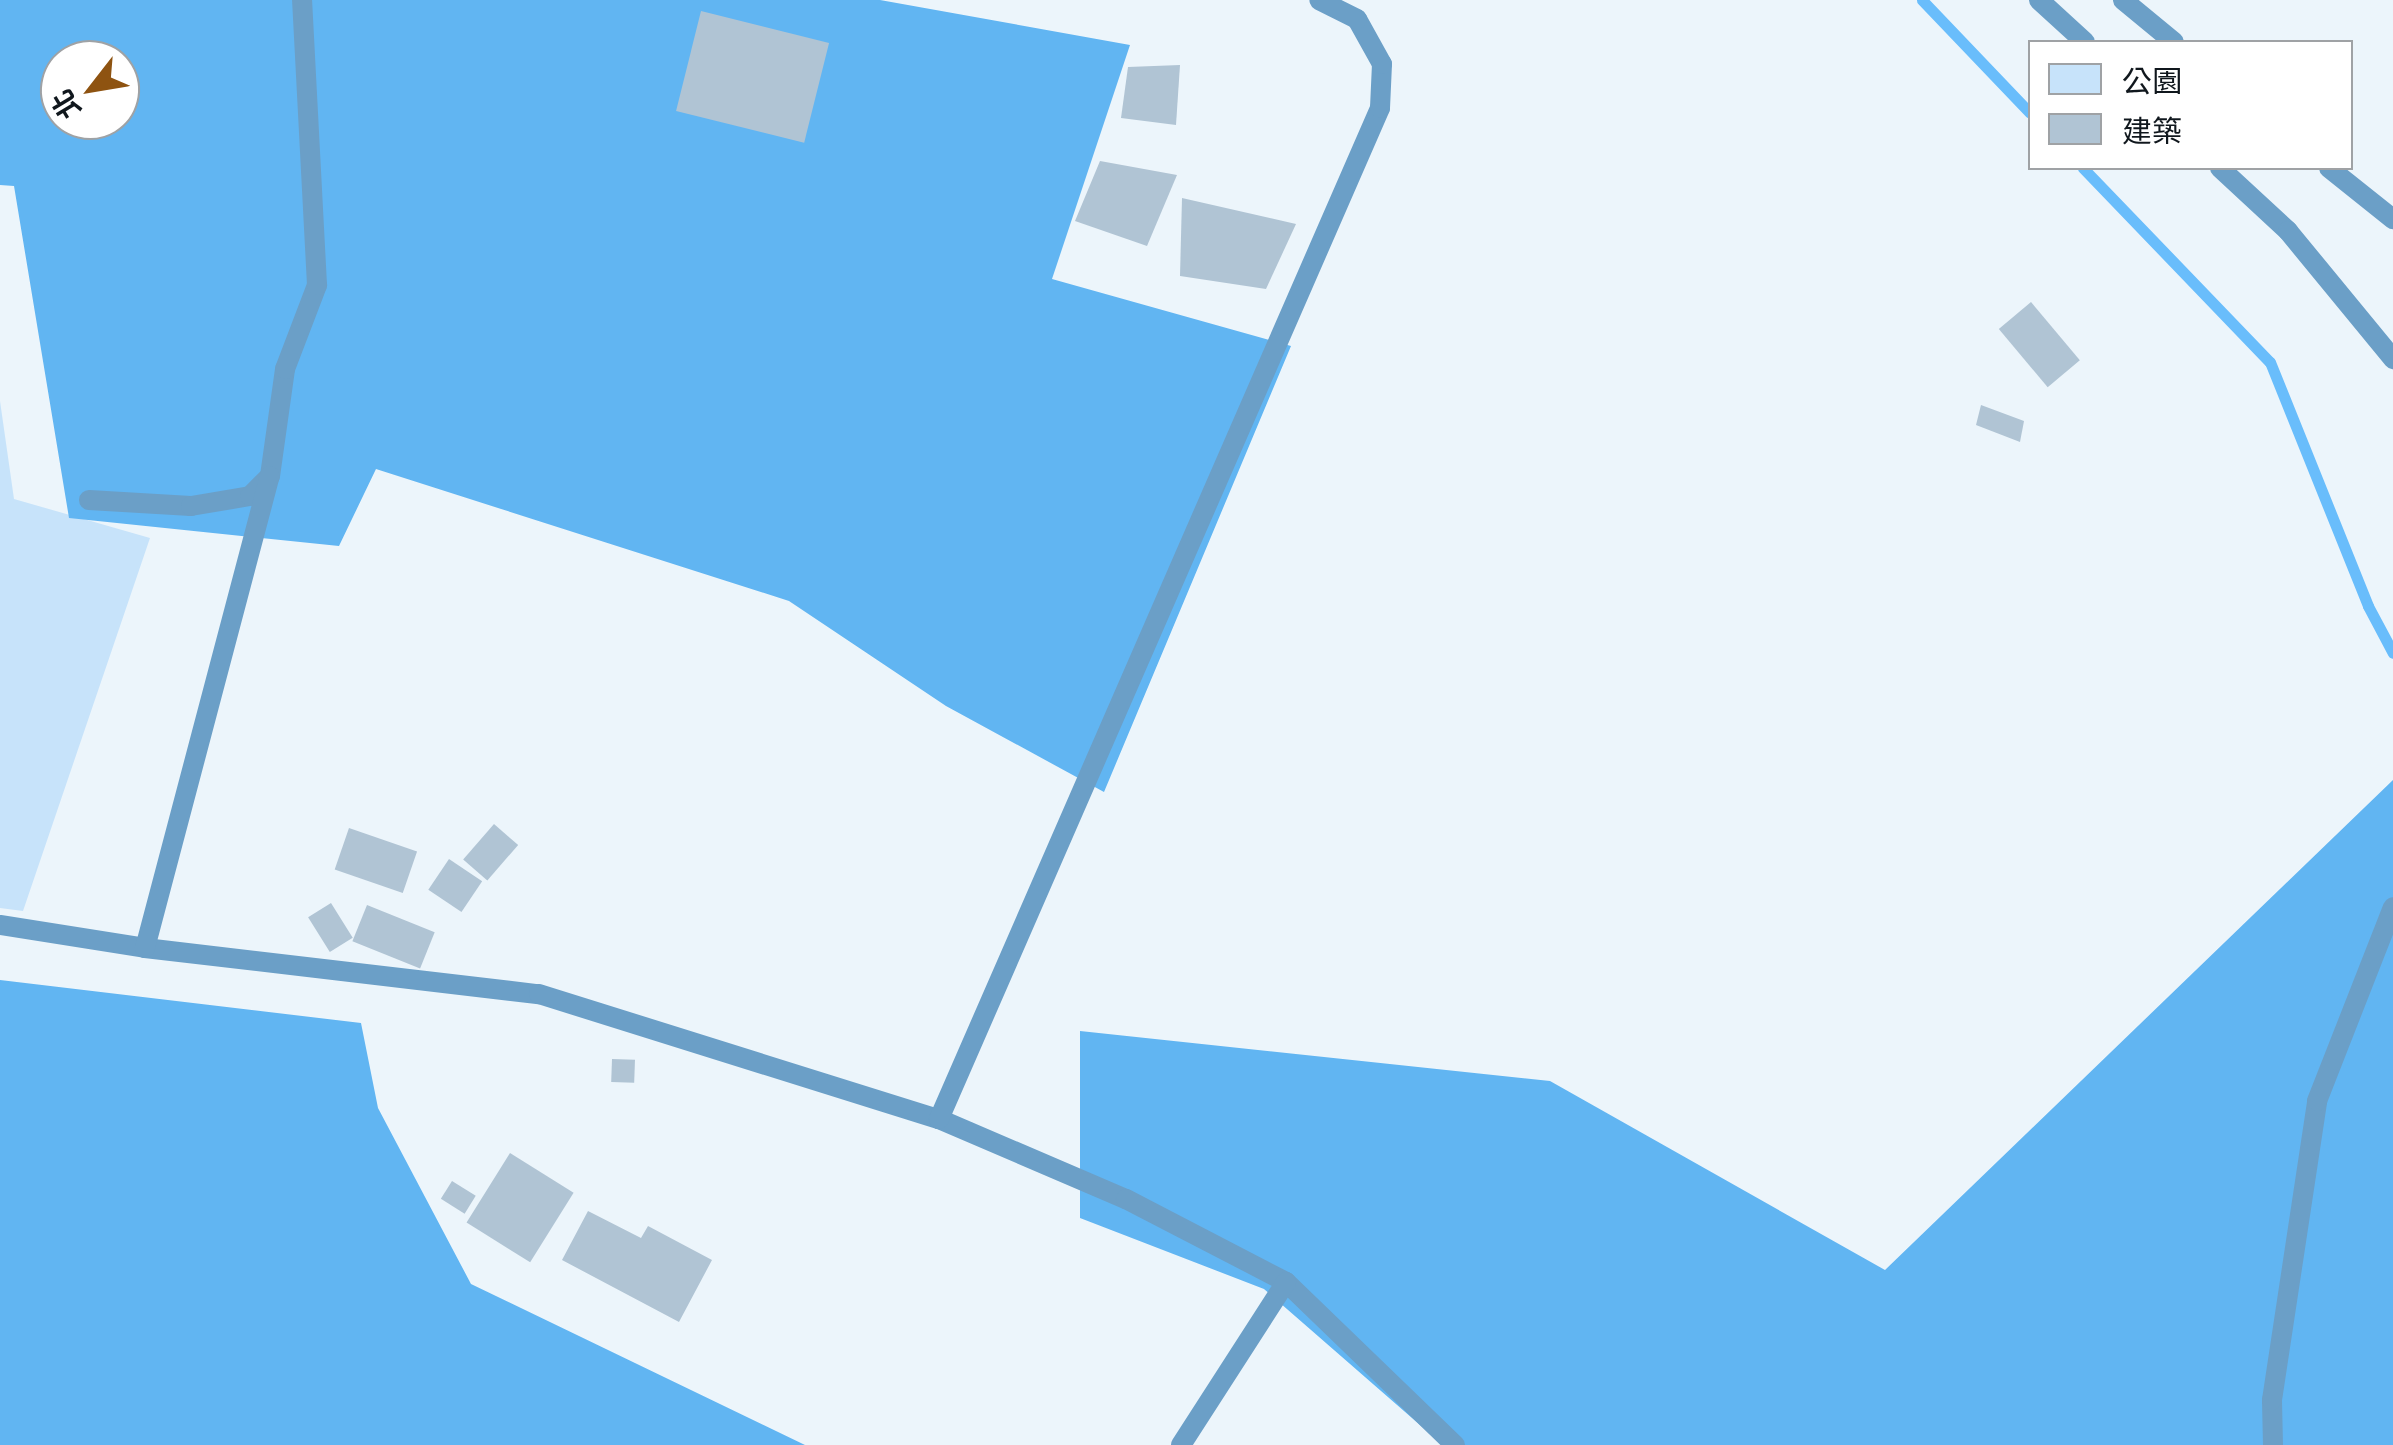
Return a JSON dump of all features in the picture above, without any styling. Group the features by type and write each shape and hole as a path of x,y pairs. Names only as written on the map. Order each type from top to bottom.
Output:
{"lane":[{"path":"146,948 270,476 285,369 318,285 302,0"},
{"path":"940,1118 1380,108 1382,64 1357,19 1319,0"},
{"path":"2039,0 2083,40"},
{"path":"2123,0 2172,40"},
{"path":"2222,170 2288,231 2393,359"},
{"path":"2332,170 2393,219"},
{"path":"90,500 190,506 250,496 270,476"},
{"path":"2273,1445 2272,1400 2317,1100 2393,907"},
{"path":"0,925 146,948 539,994 940,1118 1126,1199 1286,1282 1456,1445"},
{"path":"1181,1445 1286,1282"}],"green space":[{"path":"0,401 14,499 150,538 23,911 0,908"}],"shaded area":[{"path":"0,0 880,0 1130,45 1052,279 1291,346 1104,792 946,706 789,601 376,469 339,546 69,518 14,186 0,185"},
{"path":"2393,780 2393,1445 1443,1445 1264,1289 1080,1218 1080,1031 1550,1081 1885,1270"},
{"path":"0,980 361,1023 378,1108 471,1284 805,1445 0,1445"}],"building":[{"path":"701,11 829,43 804,143 676,111"},
{"path":"1180,65 1176,125 1121,118 1128,67"},
{"path":"1100,161 1177,175 1147,246 1075,221"},
{"path":"1182,198 1296,224 1266,289 1180,276"},
{"path":"2031,302 2080,360 2048,387 1999,329"},
{"path":"1981,405 2024,421 2020,442 1976,425"},
{"path":"494,824 518,845 487,880 463,859"},
{"path":"349,828 417,851 403,893 335,870"},
{"path":"449,859 482,881 461,912 428,890"},
{"path":"331,903 353,938 330,952 308,917"},
{"path":"367,905 435,932 420,969 352,941"},
{"path":"612,1059 635,1060 634,1083 611,1082"},
{"path":"510,1153 574,1193 530,1262 467,1223"},
{"path":"452,1181 476,1196 465,1214 441,1199"},
{"path":"588,1211 641,1238 648,1226 712,1260 679,1322 562,1260"}],"waterway":[{"path":"1922,0 2028,111"},
{"path":"2085,170 2270,362 2368,606 2393,653"}]}
